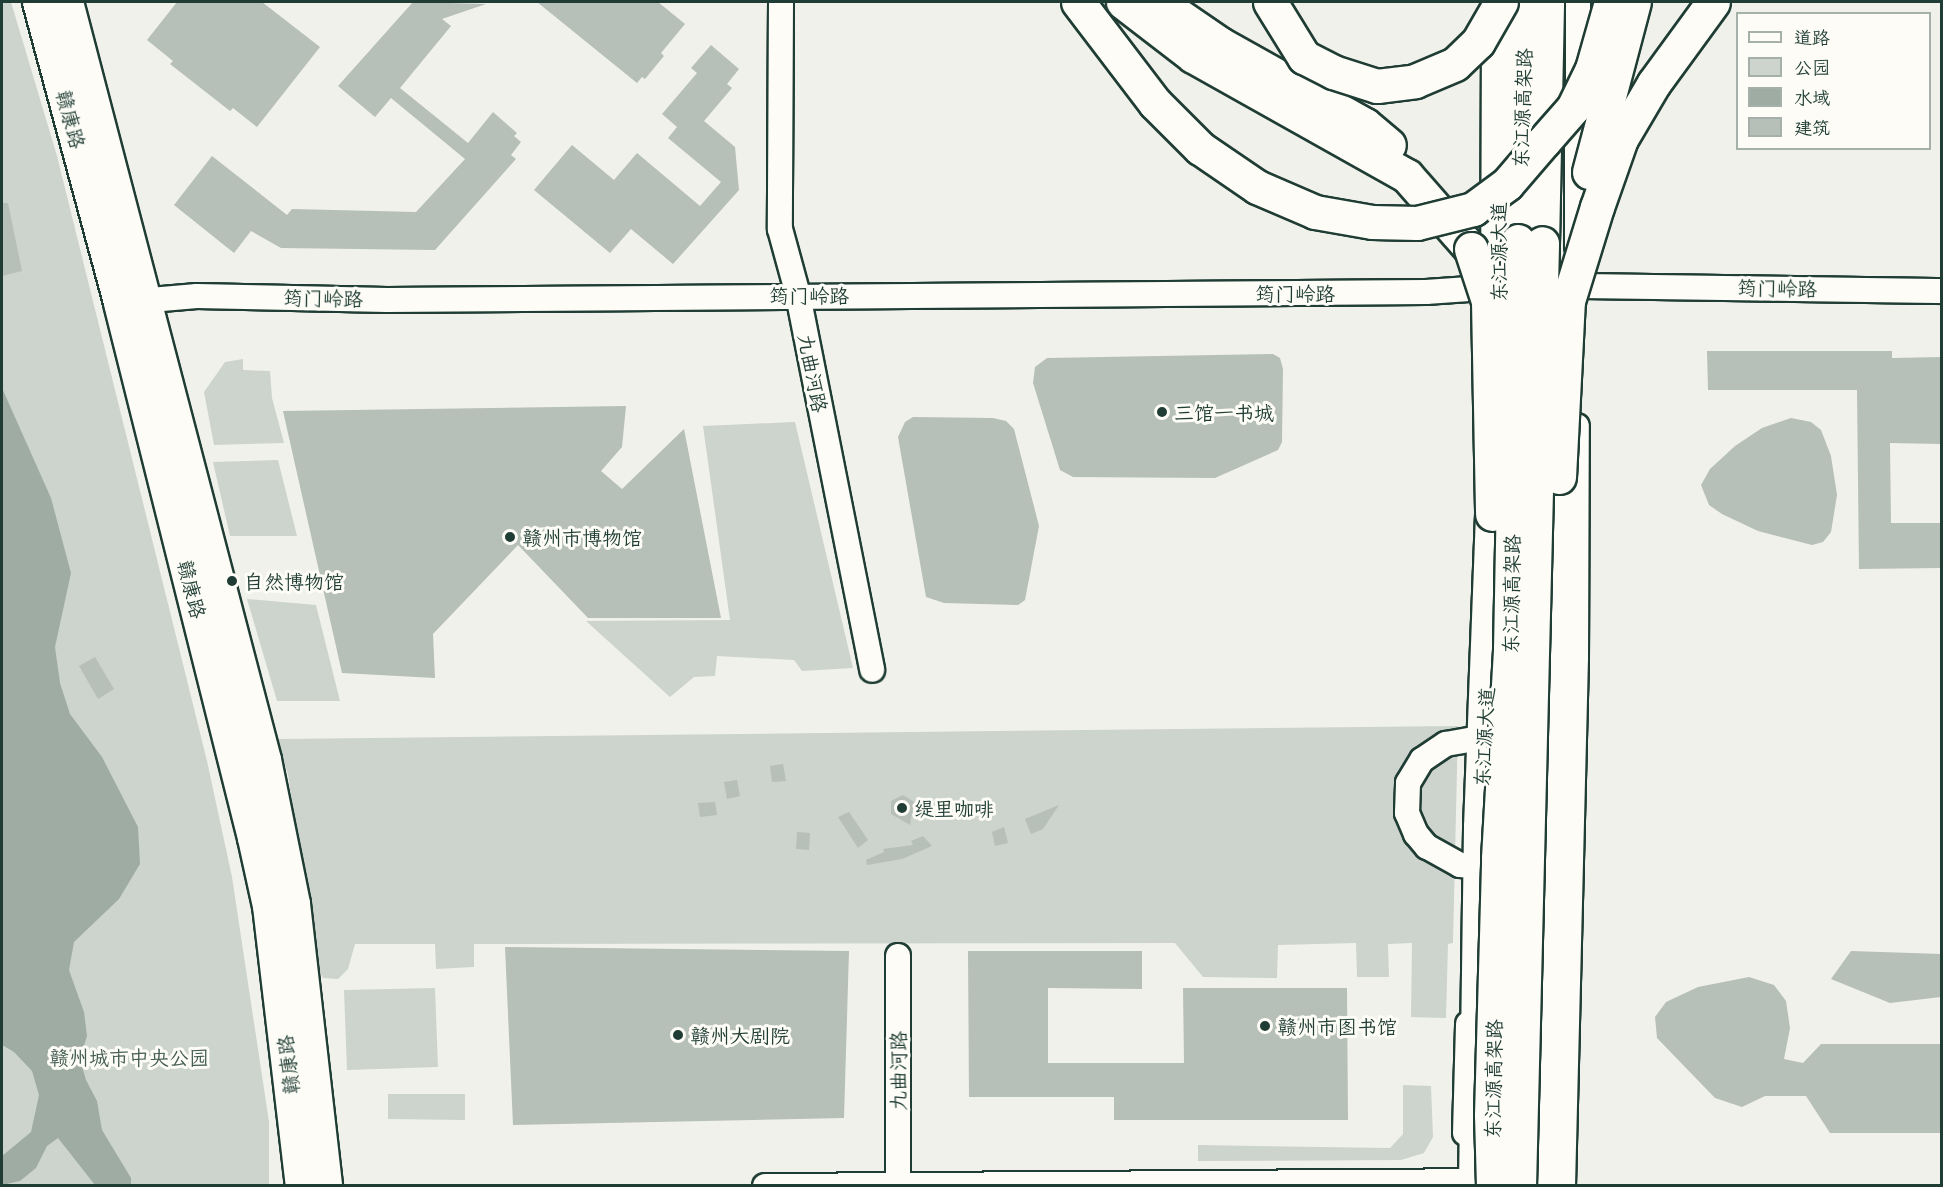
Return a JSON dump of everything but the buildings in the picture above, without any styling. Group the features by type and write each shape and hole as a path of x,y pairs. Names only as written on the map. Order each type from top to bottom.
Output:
{"highway":[{"path":"1078,2 1155,103 1200,148 1257,187 1315,212 1372,222 1416,223 1473,209 1507,183 1545,141 1573,108 1592,69 1611,2"},
{"path":"1123,2 1193,56 1407,176 1471,249"},
{"path":"1159,2 1220,44 1365,125 1433,187 1471,249 1488,301 1498,863"},
{"path":"1270,2 1304,57 1333,72 1377,86 1415,81 1455,64 1478,42 1500,2"},
{"name":"东江源高架路","path":"1476,1184 1505,1112 1498,863 1510,648 1524,2"},
{"name":"东江源高架路","path":"1498,863 1547,2"},
{"path":"1498,863 1551,644 1572,293 1584,192 1634,2"},
{"path":"1572,293 1621,139 1654,83 1713,2"},
{"name":"东江源高架路","path":"1505,1112 1543,1185"}],"main road":[{"name":"赣康路","path":"39,2 133,301 281,833 294,904 327,1185"},
{"name":"赣康路","path":"67,2 269,906 302,1185"},
{"name":"东江源大道","path":"1476,1184 1490,288 1500,2"},
{"path":"1543,1185 1559,450 1554,2"}],"street":[{"name":"九曲河路","path":"781,2 780,229 798,295 872,670"},
{"path":"1476,1184 1498,863 1474,739 1490,288 1486,2"},
{"path":"765,1185 1543,1185 1576,670 1572,293 1578,2"},
{"name":"筠门岭路","path":"133,301 1490,288"},
{"name":"筠门岭路","path":"1572,293 1941,291"},
{"path":"1474,739 1446,744 1422,760 1408,783 1407,813 1416,834 1426,847 1460,865 1498,863"},
{"name":"九曲河路","path":"898,956 898,1184"}],"green space":[{"name":"赣州城市中央公园","path":"2,2 11,2 57,156 207,761 232,877 269,1122 269,1185 2,1185"},
{"path":"243,359 243,370 270,371 272,398 284,443 214,445 204,392 225,362"},
{"path":"795,422 853,668 802,671 794,660 717,656 715,676 694,677 670,697 586,621 730,620 703,426"},
{"path":"278,460 297,536 230,536 213,462"},
{"path":"247,599 316,605 340,701 277,701"},
{"path":"1458,726 1453,943 1448,944 1446,1018 1411,1017 1412,943 1388,944 1389,977 1357,977 1356,943 1278,945 1277,978 1203,977 1175,943 474,944 474,967 436,969 435,944 355,944 348,969 338,979 323,978 314,962 288,774 277,739"},
{"path":"435,988 438,1067 347,1070 344,990"},
{"path":"1403,1085 1431,1086 1433,1137 1424,1153 1401,1160 1198,1161 1198,1145 1390,1148 1403,1134"},
{"path":"388,1094 465,1094 465,1120 388,1119"}],"water":[{"path":"2,388 51,498 71,573 55,647 60,683 70,714 102,757 138,827 140,864 119,899 74,942 69,970 84,1012 87,1036 80,1059 86,1080 97,1101 102,1130 131,1178 131,1185 95,1185 58,1138 47,1146 36,1168 20,1181 2,1185 2,1156 31,1132 39,1095 32,1071 14,1052 2,1045"}],"place":[{"name":"三馆一书城","path":"1162,412"},
{"name":"赣州市博物馆","path":"510,537"},
{"name":"自然博物馆","path":"232,581"},
{"name":"缇里咖啡","path":"902,808"},
{"name":"赣州市图书馆","path":"1265,1026"},
{"name":"赣州大剧院","path":"678,1035"}]}
